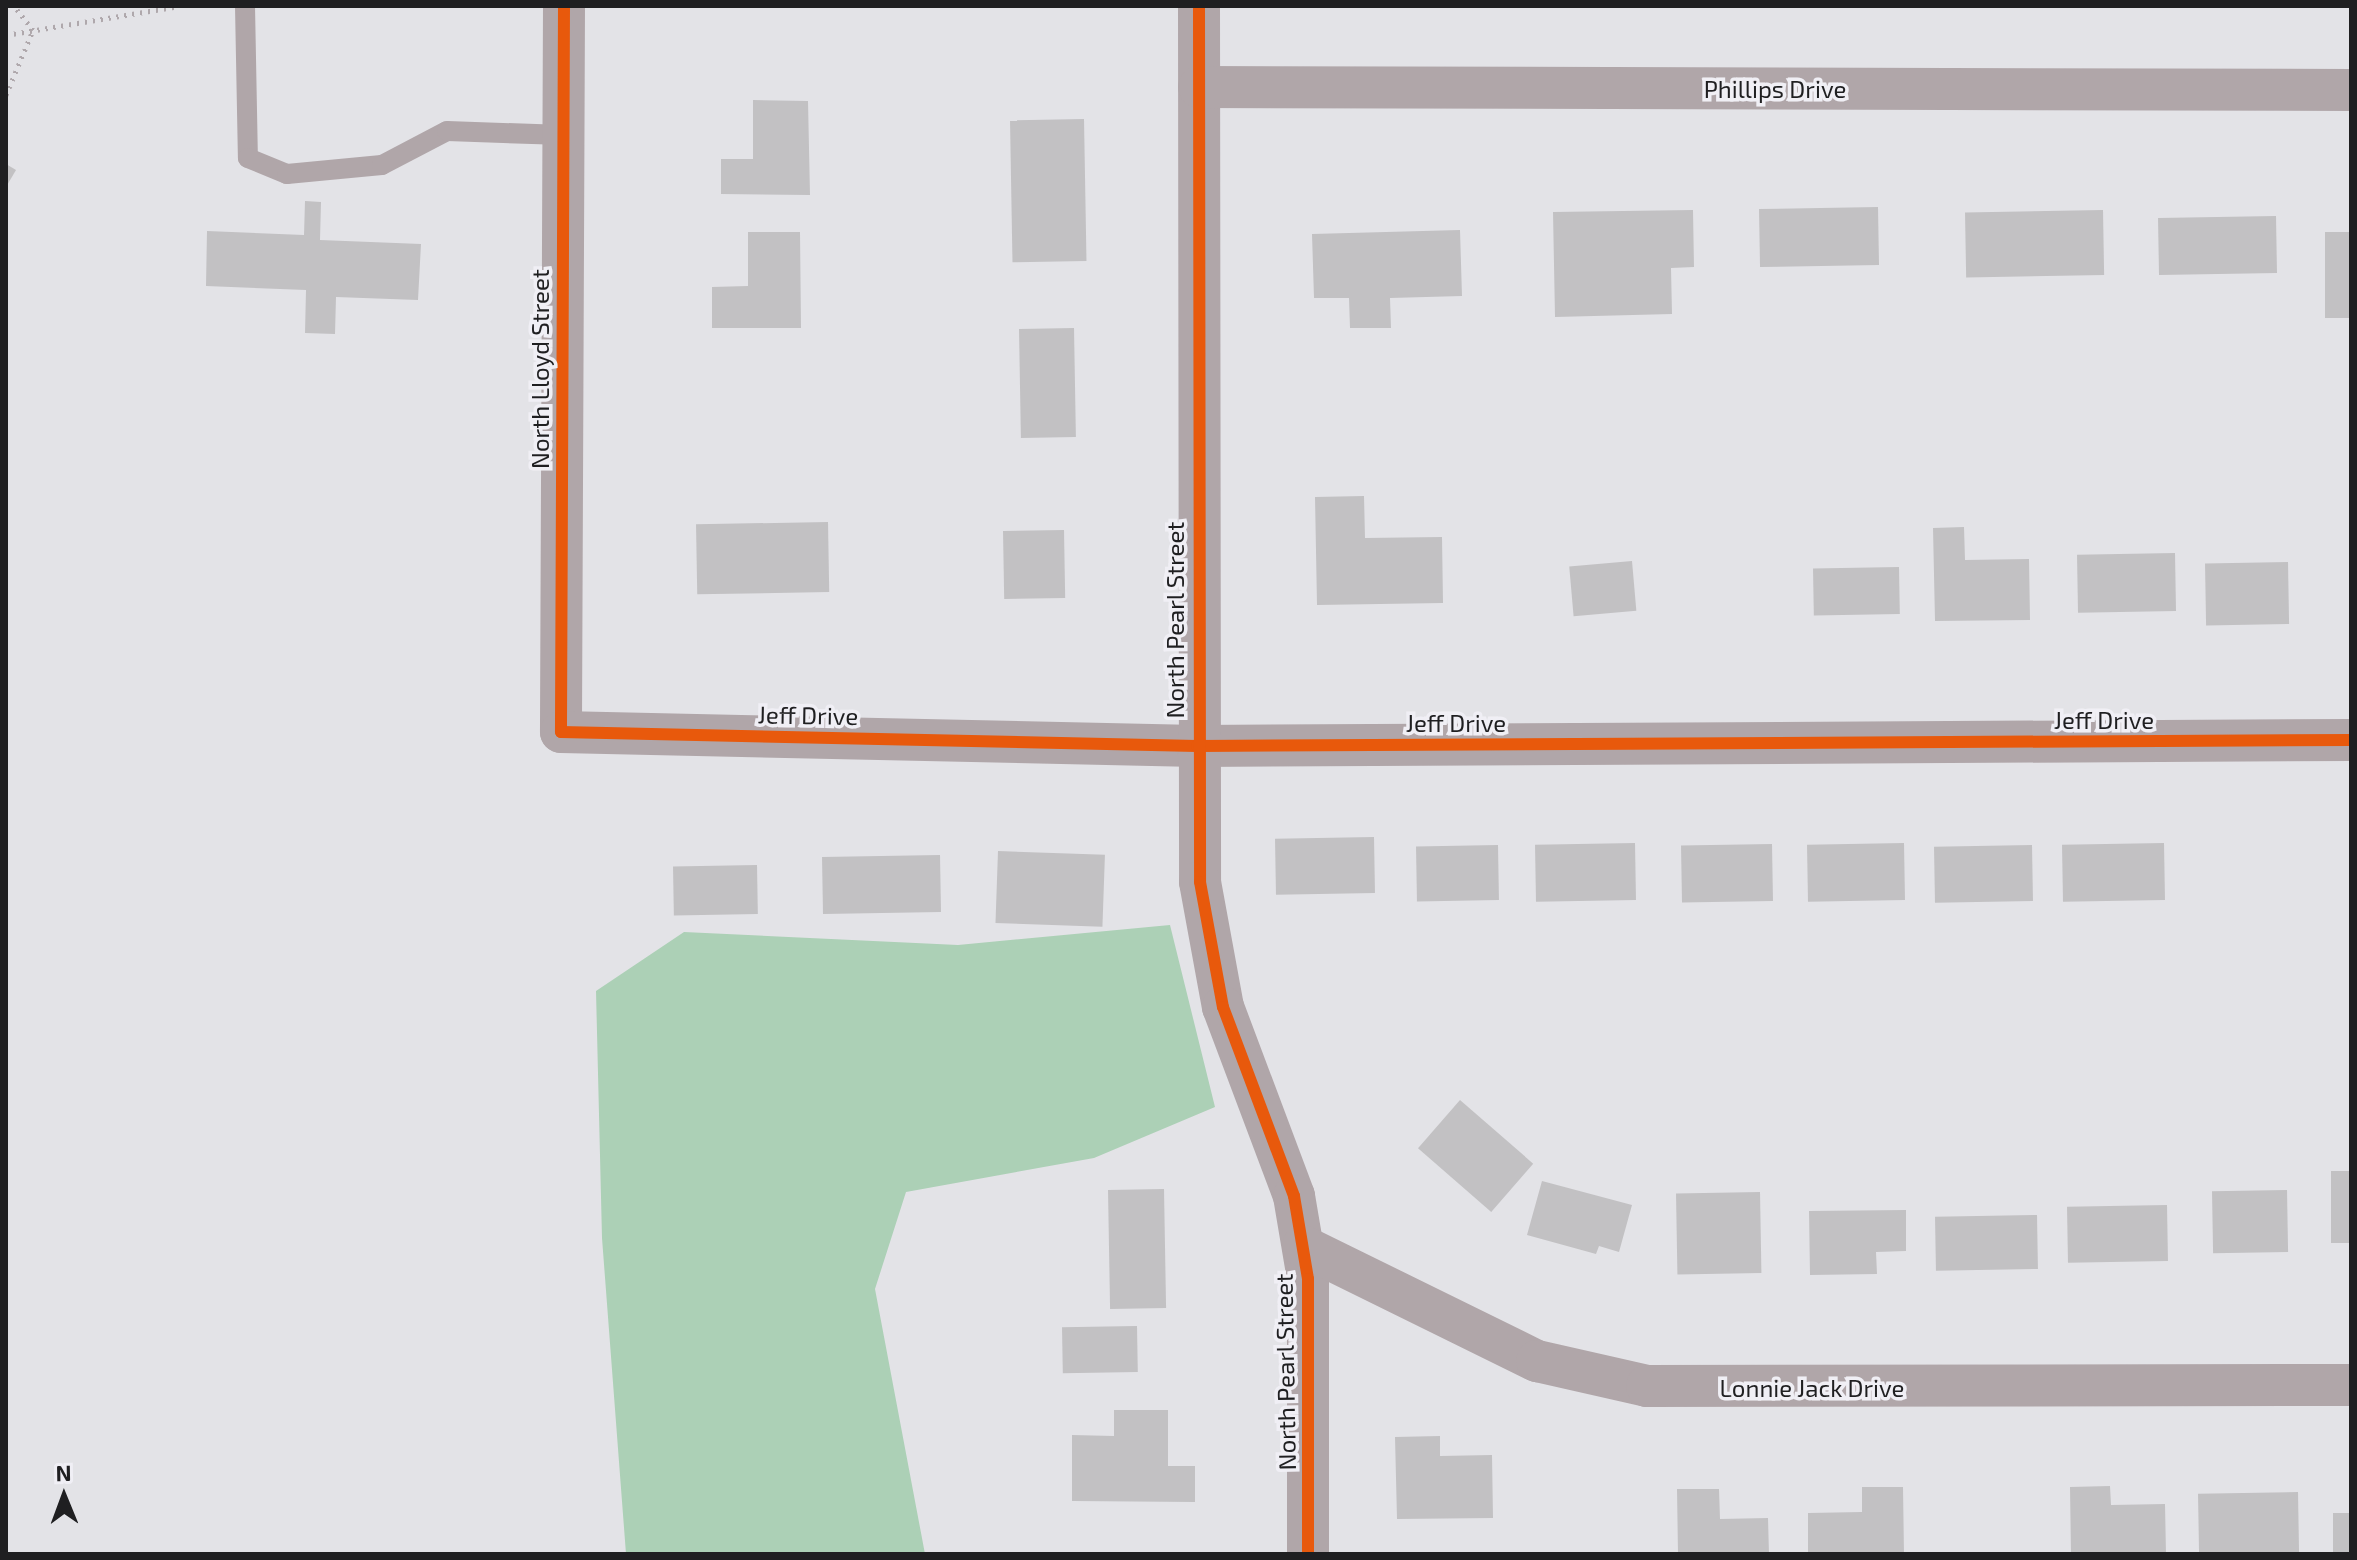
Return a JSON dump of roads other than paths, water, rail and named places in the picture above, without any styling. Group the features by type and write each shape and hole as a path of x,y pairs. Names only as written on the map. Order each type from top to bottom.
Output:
{"street":[{"name":"North Lloyd Street","path":"561,732 564,6"},
{"name":"North Pearl Street","path":"1199,6 1197,746 1204,929 1223,1007 1294,1196 1303,1246 1308,1554"},
{"name":"Phillips Drive","path":"1199,87 2351,90"},
{"name":"Jeff Drive","path":"561,732 1197,746 2351,740"},
{"name":"Lonnie Jack Drive","path":"1303,1246 1537,1361 1647,1386 2351,1385"}],"lane":[{"path":"245,6 248,158 287,174 382,165 447,131 564,135"}]}
